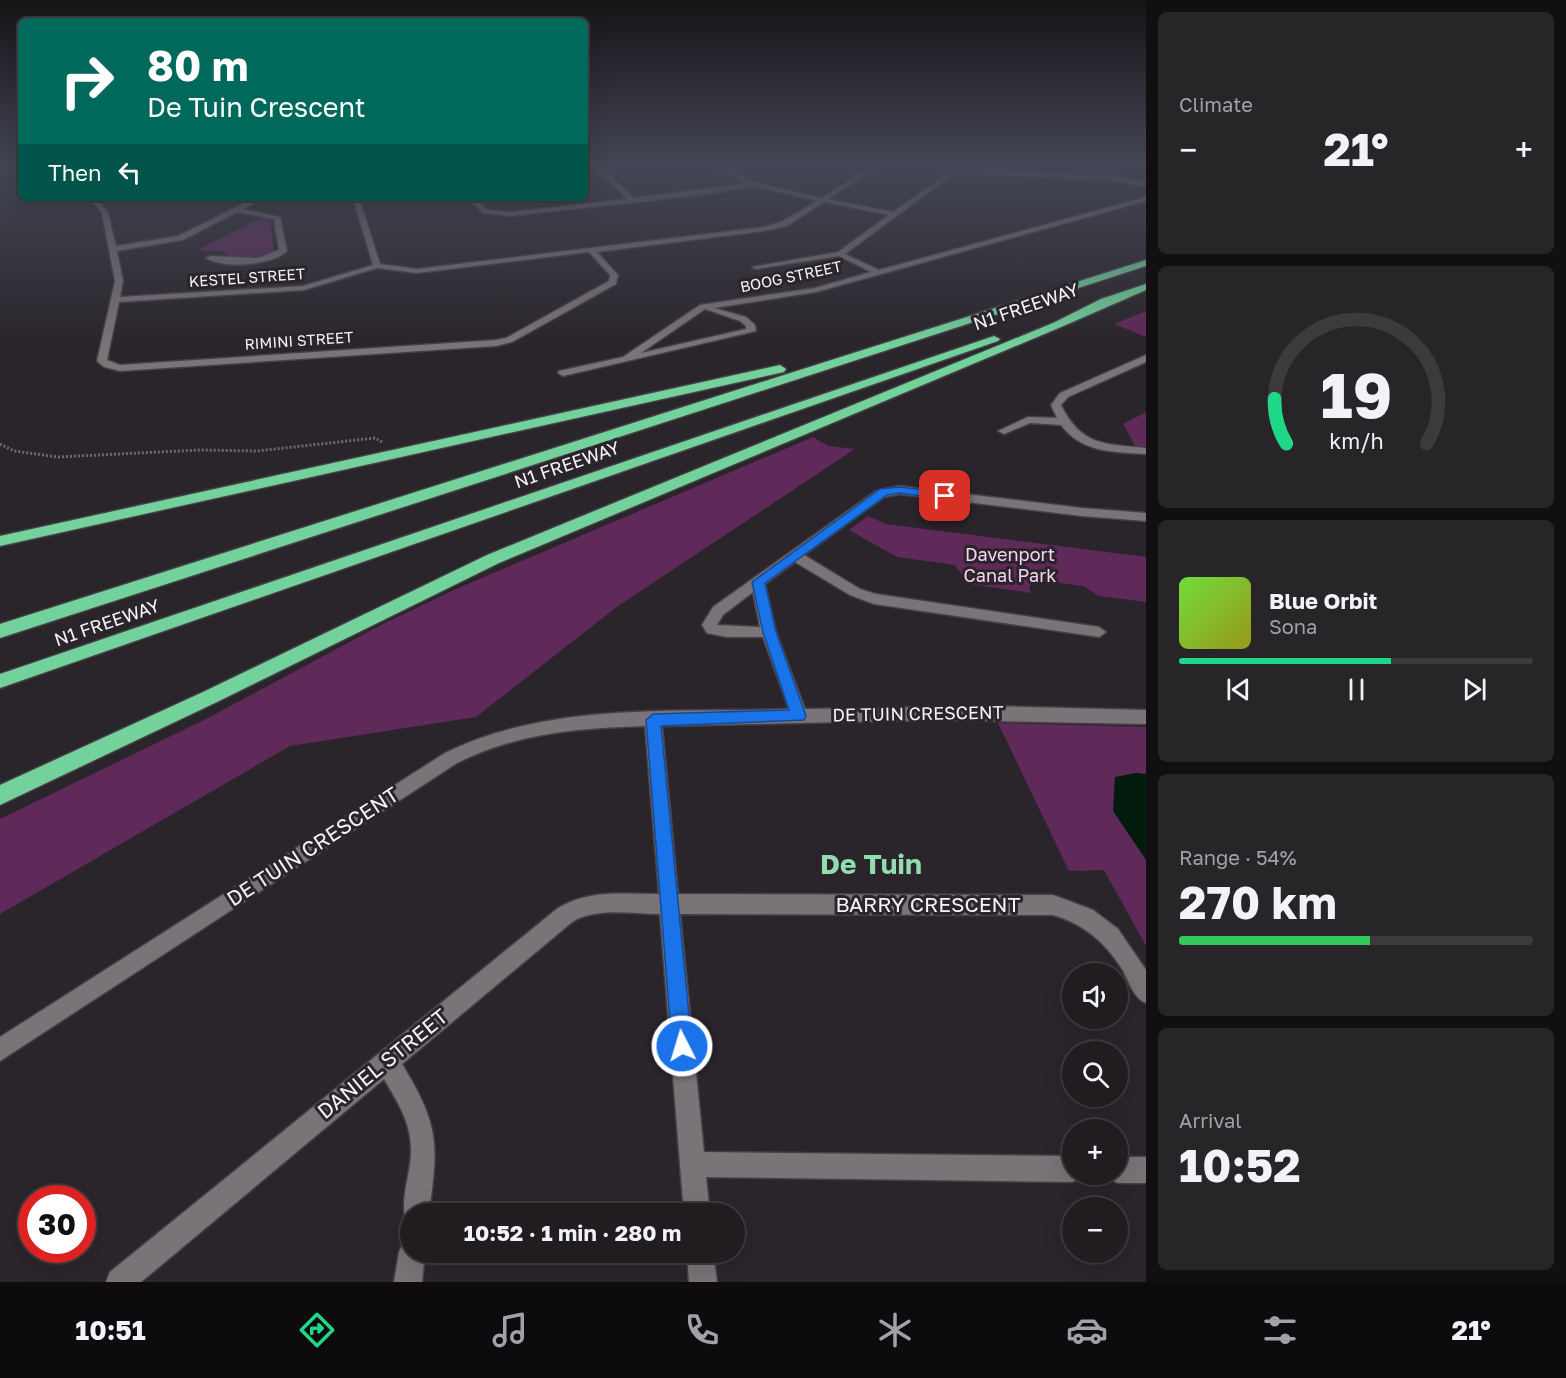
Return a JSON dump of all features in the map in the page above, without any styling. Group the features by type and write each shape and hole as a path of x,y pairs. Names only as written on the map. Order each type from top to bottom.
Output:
{"highway":[{"name":"N1 FREEWAY","path":"0,631 1146,262"},
{"name":"N1 FREEWAY","path":"0,681 1146,287"},
{"path":"0,795 210,697 493,559 947,371 1117,297"},
{"path":"0,540 779,369 1036,298"}],"street":[{"name":"RIMINI STREET","path":"107,225 119,281 117,300 102,361 107,365 120,368 496,343 509,339 613,282 614,275 591,250"},
{"path":"112,249 180,238 207,225"},
{"path":"210,258 262,259 277,256 283,251 278,225"},
{"path":"366,225 377,266 417,271 771,228 781,225"},
{"path":"756,267 840,254 878,225"},
{"name":"BOOG STREET","path":"627,358 703,307 805,292 1050,225"},
{"path":"840,254 876,272"},
{"name":"KESTEL STREET","path":"117,300 304,288 377,266"},
{"path":"563,372 751,331 751,325 743,320 703,307"},
{"path":"1146,358 1060,398 1056,405 1071,434 1089,443 1146,451"},
{"path":"1004,431 1028,420 1064,422"},
{"path":"769,632 727,632 709,625 718,611 880,494 889,490 1146,517"},
{"path":"796,556 855,592 874,599 1099,632"},
{"path":"758,582 769,632 799,716"},
{"name":"DE TUIN CRESCENT","path":"0,1050 473,744 521,729 653,720 970,712 1146,717"},
{"path":"653,720 696,1203"},
{"name":"DANIEL STREET","path":"120,1282 571,910 594,904 669,904"},
{"name":"BARRY CRESCENT","path":"669,904 1053,905 1082,914 1110,933 1130,958 1146,992"},
{"path":"387,1061 413,1108 423,1135 417,1203"},
{"path":"692,1164 1062,1169"},
{"path":"1128,1170 1146,1170"},
{"path":"408,1282 411,1263"},
{"path":"701,1263 703,1282"}],"path":[{"path":"0,444 14,451 58,457 200,450 257,451 375,438 403,453"}],"green space":[{"path":"247,225 271,225 274,251 268,256 233,258 220,250 204,252 199,249"},
{"path":"1146,311 1146,337 1114,324"},
{"path":"1146,412 1146,447 1135,446 1123,424"},
{"path":"813,437 828,446 855,449 618,606 476,717 290,746 0,914 0,819 208,718 383,624 458,588"},
{"name":"Davenport Canal Park","path":"868,516 886,524 1146,557 1146,602 1099,596 1083,586 1039,580 1029,586 1031,593 969,584 955,565 897,557 849,530"},
{"path":"998,723 1146,727 1146,946 1104,870 1069,871"}],"shaded area":[{"path":"1136,773 1146,774 1146,860 1113,811 1115,777"}],"district":[{"name":"De Tuin","path":"871,864"}],"route":[{"path":"682,1046 653,720 799,716 769,632 758,582 884,492 899,490 945,496"}]}
